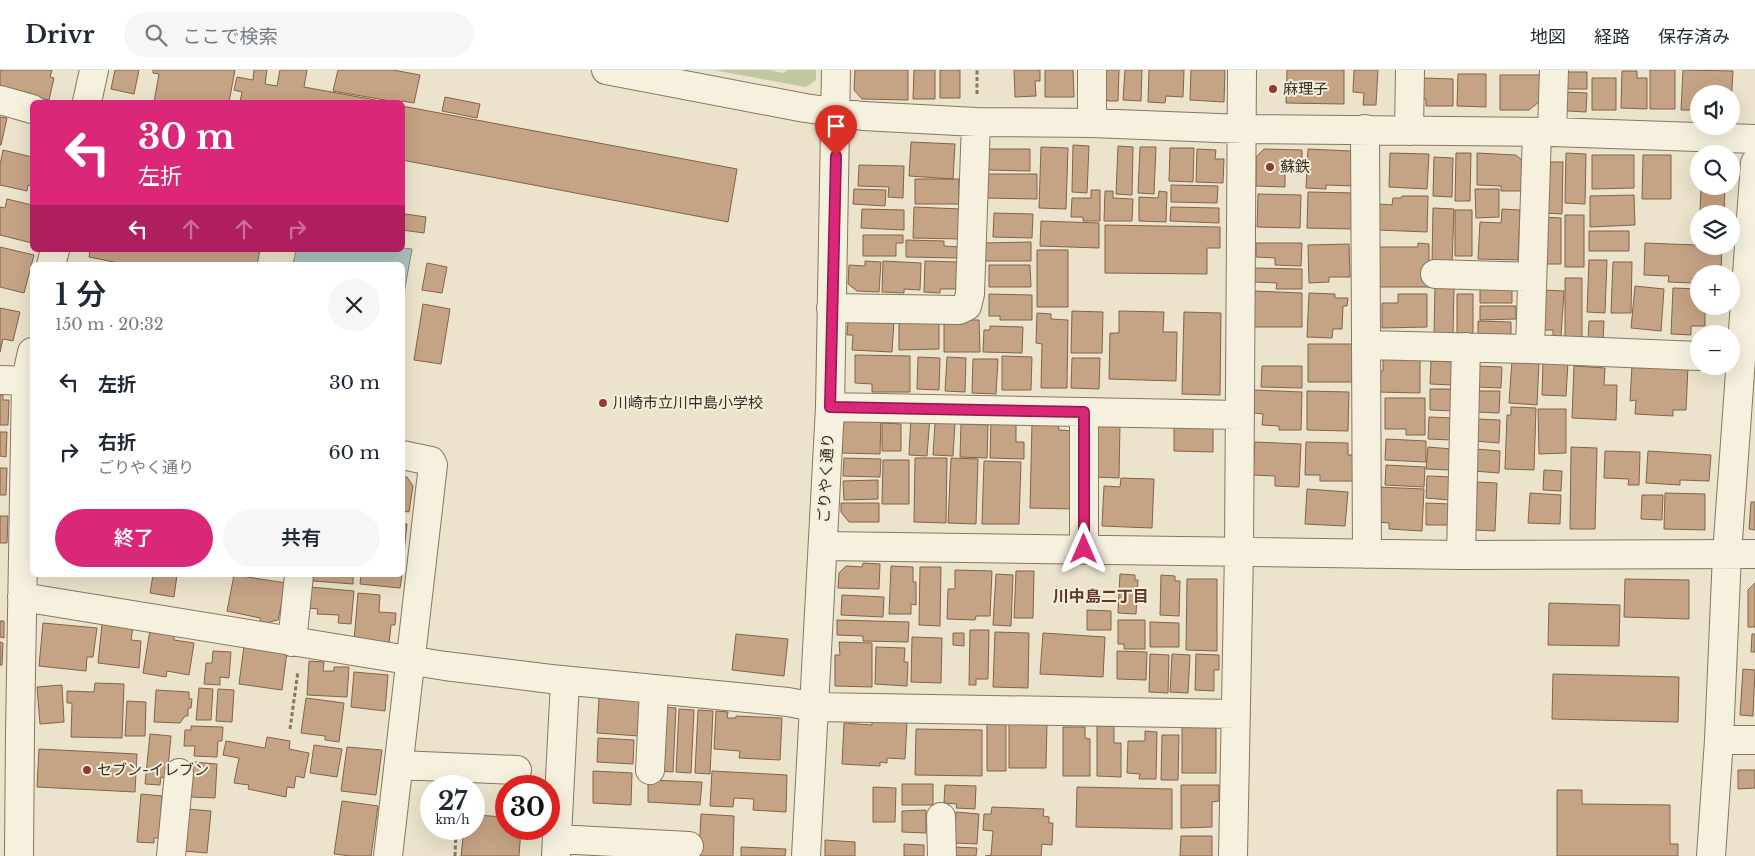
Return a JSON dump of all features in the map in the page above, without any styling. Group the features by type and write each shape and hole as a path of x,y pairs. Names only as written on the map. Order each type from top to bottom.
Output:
{"street":[{"path":"87,100 94,70"},
{"path":"606,70 835,113 976,122 1544,132 1755,139"},
{"name":"ごりやく通り","path":"806,856 830,407 836,70"},
{"path":"1092,70 1092,123"},
{"path":"1233,856 1239,551 1242,70"},
{"path":"1410,70 1410,131"},
{"path":"1530,349 1532,277 1544,132 1554,70"},
{"path":"0,100 30,108"},
{"path":"831,308 959,310 967,306 970,294 976,122"},
{"path":"1365,129 1367,554"},
{"path":"1739,325 1755,163"},
{"path":"1435,274 1532,277"},
{"path":"1367,345 1690,356"},
{"path":"1461,555 1466,347"},
{"path":"19,856 10,731 22,597 11,563 20,380 30,357"},
{"path":"1711,856 1719,740 1735,375"},
{"path":"830,407 1239,415"},
{"path":"1084,412 1084,549"},
{"path":"388,856 400,823 399,764 433,465 431,461 405,456"},
{"path":"823,546 1461,555 1755,554"},
{"path":"297,642 299,577"},
{"path":"22,597 411,661 565,681 788,702 814,707 1236,714"},
{"path":"565,681 556,848 689,846"},
{"path":"650,770 654,690"},
{"path":"1719,740 1755,740"},
{"path":"399,764 516,770"},
{"path":"171,856 180,773"},
{"path":"941,817 942,856"}],"path":[{"path":"290,730 297,642"},
{"path":"455,856 456,840"}],"green space":[{"path":"713,70 768,70 784,73 788,70 816,70 816,80 806,87"}],"water":[{"path":"405,248 412,249 405,288 405,262 294,262 296,252 405,252"}],"building":[{"path":"0,70 52,70 50,77 54,78 49,100 29,96 30,93 0,87"},
{"path":"115,70 139,70 134,94 111,89"},
{"path":"153,70 235,70 229,100 154,100 159,74 153,73"},
{"path":"254,70 267,70 265,84 277,86 280,70 307,70 304,87 375,100 240,100 242,92 234,90 237,77 253,80"},
{"path":"338,70 393,70 420,75 414,103 405,100 385,100 333,91"},
{"path":"855,70 908,70 908,100 862,99 854,90"},
{"path":"914,70 935,70 935,99 913,99"},
{"path":"940,70 960,70 960,98 940,98"},
{"path":"1014,70 1040,70 1040,81 1035,81 1036,96 1015,97"},
{"path":"1045,70 1073,70 1074,97 1045,97"},
{"path":"1103,70 1119,70 1118,101 1108,101 1102,94"},
{"path":"1125,70 1142,70 1141,101 1123,100"},
{"path":"1149,70 1184,70 1183,97 1166,96 1165,103 1148,102"},
{"path":"1191,70 1225,70 1224,102 1190,100"},
{"path":"1287,70 1344,70 1344,104 1286,103"},
{"path":"1354,70 1378,70 1376,105 1363,105 1364,93 1353,92"},
{"path":"1650,70 1675,70 1675,109 1650,109"},
{"path":"1683,70 1733,71 1732,85 1690,85 1690,110 1681,110"},
{"path":"1622,71 1637,71 1637,78 1647,78 1647,109 1621,108"},
{"path":"1566,72 1587,72 1587,89 1566,89"},
{"path":"1458,74 1486,74 1486,107 1457,106"},
{"path":"1500,75 1540,75 1540,101 1529,110 1500,110"},
{"path":"1423,78 1453,79 1453,106 1426,106 1426,99 1422,99"},
{"path":"1592,78 1616,78 1616,110 1592,110"},
{"path":"1565,92 1587,93 1586,112 1568,111 1564,104"},
{"path":"445,97 480,104 477,118 442,111"},
{"path":"405,107 737,169 728,222 405,161"},
{"path":"0,117 7,118 1,145 0,145"},
{"path":"911,142 955,144 953,179 909,176"},
{"path":"1073,145 1089,146 1087,193 1072,192"},
{"path":"1118,146 1133,147 1132,195 1116,194"},
{"path":"1041,147 1068,148 1066,209 1039,208"},
{"path":"1140,147 1156,147 1154,194 1138,193"},
{"path":"1170,148 1194,148 1193,182 1169,181"},
{"path":"988,149 1030,149 1030,171 988,170"},
{"path":"1197,149 1216,150 1215,159 1224,159 1223,183 1196,182"},
{"path":"1264,149 1302,150 1302,174 1285,173 1285,187 1256,186 1256,157"},
{"path":"1308,149 1351,151 1351,159 1356,159 1355,186 1326,185 1326,189 1306,188"},
{"path":"3,150 30,157 30,186 28,185 27,191 0,185 0,165"},
{"path":"1390,153 1429,154 1427,189 1389,187"},
{"path":"1456,153 1471,153 1470,201 1455,201"},
{"path":"1477,153 1516,155 1523,161 1522,191 1501,191 1501,186 1477,185"},
{"path":"1566,153 1586,154 1585,204 1565,203"},
{"path":"1592,155 1634,155 1634,188 1592,189"},
{"path":"1643,155 1671,155 1671,199 1642,199"},
{"path":"1434,157 1453,158 1452,197 1433,196"},
{"path":"1545,162 1563,162 1562,214 1544,213"},
{"path":"859,165 904,166 903,198 888,197 889,187 858,186"},
{"path":"984,174 1037,174 1037,199 983,198"},
{"path":"915,179 959,179 959,204 915,204"},
{"path":"1171,185 1218,186 1217,203 1171,202"},
{"path":"854,189 886,190 885,206 853,204"},
{"path":"1475,189 1499,189 1499,217 1476,218"},
{"path":"1091,190 1100,190 1100,221 1083,221 1083,217 1071,217 1072,198 1091,198"},
{"path":"1105,191 1113,191 1113,198 1133,199 1132,221 1104,221"},
{"path":"1159,191 1167,192 1166,222 1139,221 1139,197 1158,198"},
{"path":"1308,192 1356,193 1355,229 1307,228"},
{"path":"1258,194 1301,195 1300,228 1257,227"},
{"path":"1634,195 1635,225 1590,227 1590,196"},
{"path":"1701,195 1725,195 1724,205 1700,205"},
{"path":"1402,196 1428,196 1427,232 1378,230 1379,204 1392,205 1393,198 1401,198"},
{"path":"7,199 30,205 30,242 0,235 0,207 5,208"},
{"path":"914,207 960,209 959,239 913,238"},
{"path":"1171,207 1219,208 1219,223 1170,221"},
{"path":"1433,208 1454,209 1452,265 1432,265"},
{"path":"862,209 904,210 904,230 861,228"},
{"path":"1502,209 1520,210 1518,260 1478,259 1480,222 1501,223"},
{"path":"1455,210 1472,210 1472,256 1455,256"},
{"path":"994,213 1033,214 1032,238 993,237"},
{"path":"405,214 426,217 424,233 405,230"},
{"path":"1565,215 1584,215 1584,267 1565,267"},
{"path":"1543,217 1561,218 1561,264 1543,264"},
{"path":"1041,221 1099,223 1099,248 1040,246"},
{"path":"1105,225 1220,227 1220,248 1207,248 1207,274 1105,273"},
{"path":"1589,231 1629,231 1629,251 1589,251"},
{"path":"863,235 903,235 903,243 896,243 896,256 863,256"},
{"path":"906,240 944,241 944,246 959,247 959,258 906,257"},
{"path":"1031,242 1031,261 984,261 984,243"},
{"path":"1256,243 1302,243 1301,266 1275,265 1275,258 1256,257"},
{"path":"1418,243 1429,244 1429,287 1378,287 1378,247 1418,247"},
{"path":"1645,243 1690,245 1690,255 1722,255 1721,265 1690,265 1690,283 1668,282 1669,276 1644,275"},
{"path":"1349,244 1350,277 1329,277 1329,282 1309,283 1308,245"},
{"path":"0,247 34,255 32,262 30,262 30,270 24,293 0,287"},
{"path":"1037,250 1068,250 1068,307 1037,307"},
{"path":"90,252 260,252 258,262 114,262 89,257"},
{"path":"1589,260 1607,260 1605,313 1587,312"},
{"path":"865,261 881,262 879,292 857,291 848,284 849,265 865,266"},
{"path":"883,261 921,263 920,290 904,289 904,293 882,292"},
{"path":"925,261 958,262 957,289 940,289 940,293 924,292"},
{"path":"1613,262 1632,262 1631,313 1611,313"},
{"path":"427,263 447,267 442,293 422,290"},
{"path":"989,265 1030,265 1031,287 989,287"},
{"path":"1254,268 1302,269 1302,289 1276,289 1277,283 1254,282"},
{"path":"1565,278 1582,278 1582,338 1565,338"},
{"path":"1480,284 1512,284 1512,303 1480,303"},
{"path":"1635,286 1664,289 1661,331 1631,328"},
{"path":"1435,287 1454,287 1453,334 1434,334"},
{"path":"1673,288 1690,289 1690,315 1705,315 1705,325 1690,325 1690,335 1671,334"},
{"path":"1543,290 1564,291 1561,336 1553,336 1553,330 1541,330"},
{"path":"1253,291 1302,293 1302,327 1253,327"},
{"path":"1309,293 1335,294 1335,298 1348,298 1347,306 1343,306 1342,329 1333,329 1332,338 1307,337"},
{"path":"989,294 1032,295 1032,320 1000,320 1000,316 989,316"},
{"path":"1398,294 1427,294 1427,327 1382,328 1382,303 1398,303"},
{"path":"1457,294 1473,294 1473,335 1457,336"},
{"path":"423,304 450,309 441,364 414,360"},
{"path":"1480,306 1516,306 1516,319 1480,320"},
{"path":"0,308 20,312 13,341 3,339 0,352"},
{"path":"1072,311 1103,312 1102,353 1071,353"},
{"path":"1119,311 1164,312 1163,332 1177,332 1176,381 1109,379 1110,333 1119,333"},
{"path":"1184,312 1221,313 1220,395 1182,394"},
{"path":"1037,313 1051,314 1051,319 1068,320 1067,388 1041,388 1042,344 1036,343"},
{"path":"899,317 939,317 939,349 899,350"},
{"path":"944,320 979,320 980,352 944,352"},
{"path":"894,321 892,352 852,350 853,335 847,335 848,322"},
{"path":"1478,321 1511,322 1511,338 1478,337"},
{"path":"1589,321 1604,321 1603,342 1588,341"},
{"path":"990,326 1023,327 1022,353 983,352 984,330 990,330"},
{"path":"1308,344 1354,344 1354,382 1308,382"},
{"path":"855,355 910,356 910,392 872,392 872,384 855,383"},
{"path":"1002,356 1032,357 1031,390 1002,390"},
{"path":"918,357 940,358 939,390 917,389"},
{"path":"947,357 966,358 965,392 945,391"},
{"path":"1072,358 1100,358 1099,389 1071,388"},
{"path":"1383,358 1420,360 1420,393 1378,392 1379,371 1383,371"},
{"path":"973,359 998,359 996,394 972,393"},
{"path":"1512,360 1539,362 1537,405 1509,403"},
{"path":"1543,360 1568,362 1566,396 1542,395"},
{"path":"1431,361 1454,362 1453,385 1430,384"},
{"path":"1632,365 1688,367 1686,410 1673,410 1673,416 1635,414 1636,400 1630,401"},
{"path":"1262,366 1302,366 1302,388 1261,387"},
{"path":"1477,366 1502,367 1501,388 1477,387"},
{"path":"1574,366 1605,368 1604,385 1617,385 1616,420 1572,418"},
{"path":"1430,389 1455,389 1454,411 1430,410"},
{"path":"1254,390 1302,392 1301,430 1279,430 1279,426 1262,425 1263,414 1254,413"},
{"path":"1307,391 1349,392 1348,431 1307,430"},
{"path":"1476,391 1500,391 1499,413 1476,412"},
{"path":"0,393 3,393 3,400 9,400 8,425 0,425"},
{"path":"1385,398 1425,398 1425,435 1406,435 1406,429 1385,429"},
{"path":"1511,407 1536,408 1534,470 1505,469 1507,415 1511,415"},
{"path":"1538,409 1566,409 1566,453 1539,454"},
{"path":"853,415 881,416 880,454 842,453 842,423"},
{"path":"911,415 930,416 927,456 909,455"},
{"path":"1429,417 1453,418 1452,440 1428,439"},
{"path":"1476,419 1500,420 1499,443 1475,441"},
{"path":"991,422 1016,423 1016,442 1024,442 1024,459 990,458"},
{"path":"1096,422 1120,423 1119,478 1095,477"},
{"path":"882,423 901,424 901,451 882,451"},
{"path":"935,423 955,423 953,456 933,455"},
{"path":"1032,423 1058,424 1059,430 1076,431 1074,509 1030,508"},
{"path":"961,424 988,425 987,458 960,457"},
{"path":"1174,425 1213,426 1213,452 1174,451"},
{"path":"0,432 7,432 6,457 0,456"},
{"path":"1386,439 1426,441 1426,462 1385,460"},
{"path":"1255,442 1301,444 1299,487 1275,486 1275,476 1253,475"},
{"path":"1306,442 1348,443 1348,455 1353,455 1353,481 1320,481 1320,475 1305,475"},
{"path":"1428,447 1452,449 1451,470 1426,469"},
{"path":"1571,447 1597,448 1595,529 1570,529"},
{"path":"1476,449 1500,451 1499,473 1474,471"},
{"path":"1605,451 1640,452 1639,485 1628,485 1629,479 1604,478"},
{"path":"1648,451 1711,455 1709,481 1680,480 1680,485 1646,483"},
{"path":"844,458 881,459 880,477 843,476"},
{"path":"915,458 947,458 946,523 914,522"},
{"path":"951,458 978,459 976,524 948,523"},
{"path":"883,460 909,460 909,504 882,504"},
{"path":"984,461 1021,462 1019,524 982,524"},
{"path":"1386,465 1425,467 1424,487 1385,485"},
{"path":"0,468 7,468 6,495 0,495"},
{"path":"1544,470 1562,471 1561,491 1543,490"},
{"path":"1427,476 1452,477 1450,500 1426,498"},
{"path":"405,477 413,486 409,512 405,511"},
{"path":"1121,478 1154,479 1152,528 1102,526 1104,486 1120,487"},
{"path":"878,480 878,499 844,500 843,481"},
{"path":"1477,482 1497,483 1495,531 1475,530"},
{"path":"1378,487 1424,489 1422,531 1389,529 1389,523 1376,522"},
{"path":"1307,489 1348,492 1345,526 1305,524"},
{"path":"1530,493 1561,495 1560,524 1528,523"},
{"path":"1665,493 1705,494 1705,530 1664,529"},
{"path":"1642,495 1663,495 1662,520 1641,519"},
{"path":"1751,502 1755,502 1755,530 1749,529"},
{"path":"841,503 879,503 879,522 849,522 841,512"},
{"path":"1426,503 1450,504 1450,525 1426,525"},
{"path":"0,516 8,516 7,543 0,543"},
{"path":"405,524 407,524 405,543"},
{"path":"863,563 880,564 879,589 838,588 839,573 846,566 862,567"},
{"path":"891,566 913,567 913,582 916,582 916,605 911,604 911,614 889,614"},
{"path":"920,567 941,567 940,626 919,625"},
{"path":"955,570 992,571 990,616 976,616 975,620 947,619 948,589 955,589"},
{"path":"1016,571 1034,571 1033,618 1014,618"},
{"path":"996,574 1013,575 1011,626 993,625"},
{"path":"1120,574 1135,575 1135,580 1138,580 1136,614 1118,613"},
{"path":"1161,575 1175,576 1175,581 1180,581 1179,616 1160,615"},
{"path":"153,577 177,577 174,597 150,593"},
{"path":"234,577 247,577 286,583 278,620 261,624 260,618 227,611"},
{"path":"314,577 353,577 353,584 313,581"},
{"path":"361,577 402,577 400,588 360,584"},
{"path":"1187,579 1217,579 1217,651 1186,650"},
{"path":"1625,579 1689,580 1689,619 1624,617"},
{"path":"1755,583 1755,627 1748,627 1748,590"},
{"path":"310,587 354,591 351,624 338,623 339,615 317,614 318,609 308,608"},
{"path":"358,593 380,595 379,612 396,613 395,625 391,625 389,644 354,641"},
{"path":"842,595 884,597 883,617 841,615"},
{"path":"1549,603 1620,605 1619,646 1548,645"},
{"path":"1087,610 1111,611 1111,630 1087,630"},
{"path":"837,620 909,622 908,642 863,641 863,636 837,635"},
{"path":"1118,620 1145,620 1145,649 1124,649 1124,644 1118,644"},
{"path":"0,621 4,621 4,638 0,637"},
{"path":"1150,622 1179,623 1179,647 1150,647"},
{"path":"43,623 97,628 93,657 87,657 86,671 39,666"},
{"path":"102,624 133,627 131,640 141,641 139,668 98,663"},
{"path":"150,630 174,634 174,640 194,643 189,675 167,671 166,677 143,673"},
{"path":"970,630 989,630 988,679 976,679 976,685 969,685"},
{"path":"995,632 1029,633 1028,688 993,687"},
{"path":"953,633 964,633 964,646 953,645"},
{"path":"1043,633 1105,637 1103,677 1040,674"},
{"path":"736,634 788,639 784,676 732,670"},
{"path":"1752,634 1755,634 1755,652 1751,652"},
{"path":"912,637 942,638 941,683 911,682"},
{"path":"0,642 3,643 2,665 0,665"},
{"path":"839,642 872,643 872,687 835,686 835,655 840,655"},
{"path":"244,646 287,652 282,690 239,684"},
{"path":"876,647 905,648 904,662 908,662 907,686 875,684"},
{"path":"213,651 231,652 229,678 220,677 220,685 204,684 206,663 212,663"},
{"path":"1117,651 1147,652 1146,680 1117,679"},
{"path":"1150,654 1169,655 1168,693 1149,692"},
{"path":"1172,654 1190,655 1188,693 1170,692"},
{"path":"1196,654 1219,655 1219,670 1214,670 1214,691 1195,690"},
{"path":"309,661 324,662 323,671 334,671 334,667 349,667 347,697 307,695"},
{"path":"1743,669 1755,670 1753,716 1740,715"},
{"path":"354,672 388,675 385,711 351,707"},
{"path":"1553,674 1679,677 1678,722 1552,719"},
{"path":"95,683 124,684 122,738 71,737 72,703 67,703 67,691 94,692"},
{"path":"62,685 64,722 40,724 37,687"},
{"path":"199,688 213,689 211,720 196,720"},
{"path":"218,689 234,690 232,722 216,721"},
{"path":"156,690 189,692 189,699 192,699 191,708 188,708 188,716 185,716 180,723 154,722"},
{"path":"306,698 344,703 339,742 325,740 325,736 301,733"},
{"path":"599,698 642,701 639,736 597,733"},
{"path":"127,701 146,702 145,736 125,736"},
{"path":"661,707 676,708 673,772 658,771"},
{"path":"679,709 694,710 691,773 676,772"},
{"path":"698,710 713,711 710,774 695,773"},
{"path":"716,711 728,712 727,718 736,718 736,716 782,718 780,760 739,758 740,751 714,749"},
{"path":"872,716 907,721 905,759 887,758 887,763 880,762 880,766 842,764 844,723 872,725"},
{"path":"1009,722 1047,722 1046,768 1009,768"},
{"path":"1006,723 1006,771 987,771 987,724"},
{"path":"1182,724 1216,724 1216,773 1182,773"},
{"path":"191,726 223,727 222,741 218,741 217,757 194,756 195,746 184,746 185,730 191,730"},
{"path":"1097,726 1114,726 1114,743 1121,743 1121,777 1097,776"},
{"path":"1063,727 1085,727 1085,738 1090,739 1090,776 1063,776"},
{"path":"916,729 982,730 982,776 915,775"},
{"path":"1145,731 1157,732 1156,779 1139,779 1140,774 1127,773 1128,741 1145,741"},
{"path":"150,734 171,736 167,778 161,777 160,785 145,784"},
{"path":"1162,735 1179,735 1178,780 1161,780"},
{"path":"267,737 290,741 289,749 309,753 304,778 296,776 294,788 287,787 286,797 248,789 249,785 234,783 239,758 223,755 226,741 265,748"},
{"path":"598,738 634,740 633,764 597,762"},
{"path":"314,745 342,749 337,777 310,773"},
{"path":"347,747 382,750 376,795 341,791"},
{"name":"セブン-イレブン","path":"39,749 137,754 135,792 37,787"},
{"path":"193,762 217,764 215,798 191,797"},
{"path":"1738,770 1755,770 1755,788 1738,789"},
{"path":"593,771 632,773 631,805 593,803"},
{"path":"712,771 787,775 786,812 753,810 754,799 734,798 733,807 710,806"},
{"path":"648,780 702,782 700,805 648,802"},
{"path":"902,784 933,784 933,805 902,805"},
{"path":"945,785 976,786 975,809 956,808 957,804 944,803"},
{"path":"1181,785 1219,785 1219,801 1212,802 1212,827 1181,828"},
{"path":"873,787 896,788 895,822 873,822"},
{"path":"1077,787 1172,789 1172,829 1076,827"},
{"path":"1557,790 1582,790 1582,804 1670,805 1670,844 1678,844 1678,856 1557,856"},
{"path":"141,794 162,796 159,838 154,838 154,843 137,842"},
{"path":"342,801 378,806 371,856 334,854"},
{"path":"992,807 1044,809 1043,816 1049,817 1049,823 1053,823 1052,845 1042,844 1041,856 985,856 991,855 993,831 983,830 984,814 991,814"},
{"path":"187,809 211,811 207,853 184,851"},
{"path":"926,810 926,833 902,832 902,811"},
{"path":"956,812 979,814 977,844 954,843"},
{"path":"701,814 734,816 733,856 699,856"},
{"path":"485,816 495,816 495,840 520,840 519,856 461,856 463,840 485,840"},
{"path":"1181,836 1212,836 1212,856 1180,856"},
{"path":"825,840 855,842 855,856 825,856"},
{"path":"904,844 924,845 924,856 904,856"},
{"path":"741,847 786,849 785,856 741,856"},
{"path":"952,847 977,848 976,856 952,856"}],"place":[{"name":"麻理子","path":"1273,89"},
{"name":"蘇鉄","path":"1270,167"},
{"name":"川崎市立川中島小学校","path":"603,403"},
{"name":"セブン-イレブン","path":"87,770"}],"district":[{"name":"川中島二丁目","path":"1101,596"}],"route":[{"path":"836,156 830,407 1084,412 1084,549"}]}
